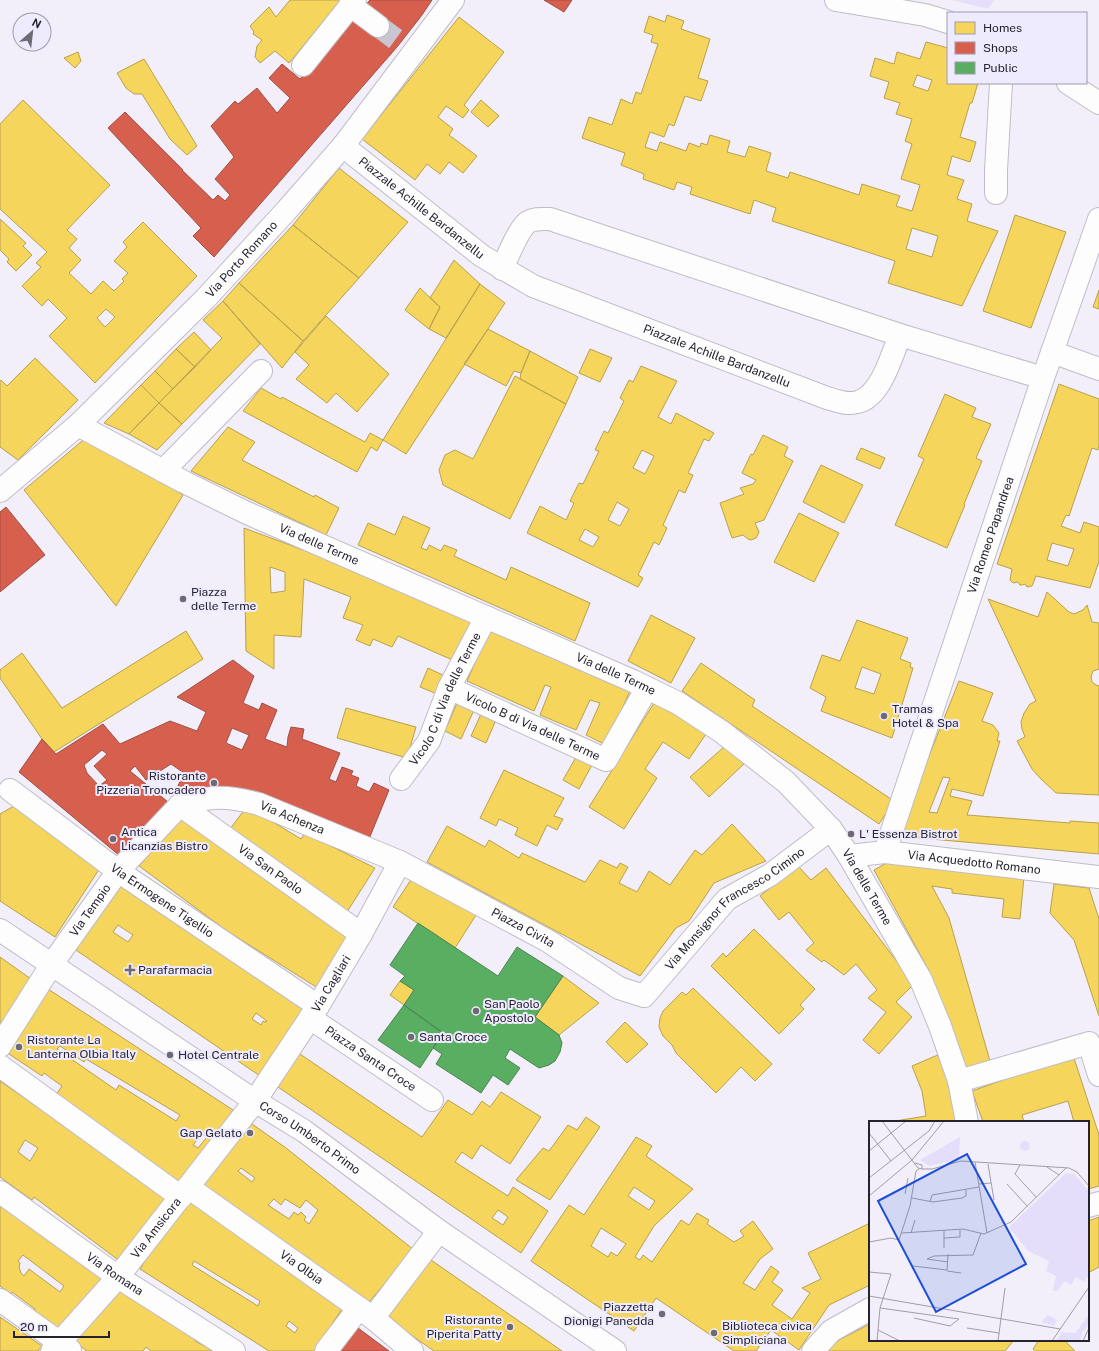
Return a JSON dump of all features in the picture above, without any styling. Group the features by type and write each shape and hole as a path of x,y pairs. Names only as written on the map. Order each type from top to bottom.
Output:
{"street":[{"name":"Via Porto Romano","path":"3,481 78,425 206,298 343,146 408,47 453,0"},
{"path":"836,0 925,15 947,22"},
{"path":"303,65 353,3 378,26"},
{"path":"996,193 1001,84"},
{"path":"1070,84 1099,103"},
{"name":"Piazzale Achille Bardanzellu","path":"343,146 482,256 533,286 827,398 843,403 858,402 871,394 882,381 900,335"},
{"path":"502,269 527,223 536,219 550,219 900,335 1044,378"},
{"name":"Via Romeo Papandrea","path":"885,852 1052,352 1099,219"},
{"path":"1052,352 1099,369"},
{"path":"163,471 261,371"},
{"name":"Via delle Terme","path":"78,425 163,471 246,513 486,617 678,703 722,732 786,782 832,829 921,980 940,1026 959,1081 967,1121"},
{"name":"Vicolo C di Via delle Terme","path":"401,779 429,741 449,688 486,617"},
{"name":"Vicolo B di Via delle Terme","path":"449,688 606,760 647,688"},
{"name":"Via Ermogene Tigellio","path":"10,790 118,871 314,1012"},
{"name":"Via Achenza","path":"180,805 211,798 236,798 260,804 400,862"},
{"name":"Via Tempio","path":"0,1046 52,964 118,871 180,805"},
{"name":"Via San Paolo","path":"180,805 361,934"},
{"name":"Via Monsignor Francesco Cimino","path":"644,996 727,899 770,875 832,829"},
{"name":"Via Acquedotto Romano","path":"849,856 885,852 1099,877"},
{"name":"Via Cagliari","path":"255,1101 314,1012 361,934 400,862"},
{"name":"Piazza Civita","path":"400,862 548,941 619,988 644,996"},
{"name":"Corso Umberto Primo","path":"0,930 255,1101 304,1131 439,1231 615,1351"},
{"name":"Piazza Santa Croce","path":"314,1012 432,1100"},
{"path":"959,1081 1089,1043 1099,1075"},
{"name":"Via Olbia","path":"0,1066 366,1313 412,1351"},
{"name":"Via Amsicora","path":"61,1348 118,1278 255,1101"},
{"name":"Via Romana","path":"0,1192 118,1278 234,1351"},
{"path":"1089,1206 1099,1203"},
{"path":"326,1351 366,1313 439,1231"},
{"path":"0,1300 61,1348"},
{"path":"813,1351 831,1331 869,1310"}],"shaded area":[{"path":"952,0 994,0 988,9"}],"building: Homes":[{"path":"290,0 341,0 289,63 275,51 260,63 255,57 257,46 262,40 253,34 254,32 250,26 269,7 276,17"},
{"path":"667,15 684,21 681,29 710,39 698,78 708,81 701,101 685,96 674,126 669,124 664,137 650,132 645,147 657,151 660,142 686,151 689,143 700,147 701,143 707,145 710,135 730,141 727,152 745,157 749,146 771,153 766,171 788,178 790,172 859,195 862,184 900,196 896,206 912,211 920,185 901,179 912,144 905,141 912,119 896,114 900,103 884,98 889,82 870,76 875,58 894,64 897,52 920,59 926,42 947,48 947,84 978,84 972,103 970,103 960,137 976,142 970,162 952,156 947,175 964,180 957,199 972,204 967,221 998,231 962,306 888,283 895,261 772,221 776,208 754,200 750,214 690,194 692,187 677,182 674,190 643,179 644,174 621,165 625,153 582,138 589,117 612,125 621,99 632,104 636,92 641,94 658,44 651,42 653,35 644,32 649,16 665,22","holes":["917,75 932,80 928,91 913,86","912,228 938,236 932,257 906,249"]},
{"path":"459,17 504,52 464,105 469,110 463,118 446,106 438,117 453,129 449,135 477,156 463,173 449,162 440,174 427,164 415,180 362,139"},
{"path":"78,52 81,61 75,68 64,58"},
{"path":"144,59 197,146 187,155 170,139 142,94 134,94 126,88 117,73"},
{"path":"23,100 110,185 67,230 77,239 69,248 81,260 69,273 91,294 103,281 114,291 124,281 122,279 128,273 114,261 127,247 123,242 143,222 197,276 95,383 49,336 67,318 48,299 42,306 22,286 41,267 36,263 47,252 0,209 0,124","holes":["106,309 115,317 105,327 97,318"]},
{"path":"481,100 499,116 488,127 471,112"},
{"path":"339,168 408,222 359,278 293,225"},
{"path":"1015,215 1066,232 1031,328 983,311"},
{"path":"0,219 26,243 23,246 32,255 16,271 7,262 9,259 0,250"},
{"path":"293,225 359,278 303,341 239,283"},
{"path":"454,260 480,284 446,338 429,329 440,307 430,298"},
{"path":"239,283 303,341 282,368 223,301"},
{"path":"480,284 505,303 406,454 383,440"},
{"path":"420,288 440,307 429,329 405,310"},
{"path":"1099,290 1099,309 1093,307"},
{"path":"223,301 260,344 182,424 159,403 222,338 203,320"},
{"path":"326,316 389,374 357,412 336,393 327,403 296,379 309,365 295,352"},
{"path":"488,329 530,351 521,373 514,371 506,386 464,364"},
{"path":"194,332 211,350 195,367 176,349"},
{"path":"176,349 195,367 173,389 155,371"},
{"path":"590,349 612,358 600,382 579,373"},
{"path":"530,351 578,377 566,404 520,379"},
{"path":"35,358 78,400 18,460 0,447 0,381 1,380 7,386"},
{"path":"641,366 677,381 658,417 671,424 676,413 714,433 709,441 704,439 688,473 693,475 685,493 679,490 663,525 667,528 659,545 654,542 638,575 643,578 638,587 527,533 540,506 566,520 574,503 570,501 579,483 583,484 599,451 595,450 604,431 608,433 624,401 620,398 629,380 633,382","holes":["642,450 654,456 645,474 633,468","617,502 629,509 620,526 608,520","585,529 599,537 593,547 579,540"]},
{"path":"155,371 173,389 159,403 141,385"},
{"path":"515,376 566,404 510,519 443,485 439,470 445,455 455,450 473,459"},
{"path":"1059,384 1099,399 1098,450 1092,448 1069,516 1066,515 1061,526 1080,533 1084,522 1099,527 1099,561 1090,588 1036,576 1032,586 1027,587 1025,584 1020,585 1018,582 1013,583 1010,580 1012,569 997,564","holes":["1052,543 1074,549 1068,566 1047,560"]},
{"path":"141,385 159,403 129,434 104,423"},
{"path":"261,388 281,399 282,397 365,442 370,433 383,440 377,451 371,447 357,472 243,411"},
{"path":"945,394 976,408 972,417 991,424 976,458 982,461 947,548 895,525 924,459 918,456"},
{"path":"159,403 182,424 157,450 129,434"},
{"path":"228,427 255,442 242,460 314,497 315,495 339,508 326,535 191,471"},
{"path":"763,435 788,447 784,456 793,461 764,520 755,523 759,532 756,538 751,540 743,535 732,538 720,503 744,494 740,488 753,484 756,480 742,473 751,454 753,455"},
{"path":"88,436 183,495 116,606 24,490"},
{"path":"861,448 885,458 880,469 856,459"},
{"path":"821,465 863,485 844,523 803,502"},
{"path":"799,513 839,533 814,582 774,562"},
{"path":"403,516 430,528 421,548 427,550 429,545 441,551 444,545 457,550 454,556 506,580 511,567 590,603 575,641 358,545 368,523 395,535"},
{"path":"244,528 384,580 474,620 457,662 398,636 392,647 373,639 370,646 356,640 363,625 343,618 351,597 304,579 301,637 274,635 274,669 246,651","holes":["270,567 285,572 285,591 271,593"]},
{"path":"1047,592 1069,612 1074,614 1083,610 1087,605 1092,622 1099,623 1099,669 1093,671 1091,677 1092,682 1099,686 1099,795 1056,793 1032,769 1017,741 1025,737 1021,722 1024,713 1030,704 1036,701 988,599 1038,617"},
{"path":"651,615 695,638 671,683 628,661"},
{"path":"857,620 908,638 900,659 911,663 910,667 913,668 892,738 821,711 826,697 810,688 822,655 840,661","holes":["862,667 881,674 874,694 855,688"]},
{"path":"490,628 630,691 606,745 586,735 600,703 590,700 576,730 540,715 551,687 545,685 534,711 467,681"},
{"path":"186,631 203,659 54,752 42,739 0,678 0,670 22,653 62,708"},
{"path":"701,663 755,700 752,706 894,801 879,824 682,691"},
{"path":"428,668 449,678 442,696 420,687"},
{"path":"959,681 993,693 982,721 993,725 999,733 997,741 1000,741 983,796 952,789 950,796 972,801 967,815 1070,823 1070,821 1099,823 1099,854 897,836","holes":["943,777 950,778 937,813 929,812"]},
{"path":"457,703 474,710 461,739 445,731"},
{"path":"654,703 681,716 706,734 689,759 663,742 645,769 657,778 624,829 589,807"},
{"path":"346,708 416,727 407,758 337,738"},
{"path":"481,714 496,720 486,743 471,736"},
{"path":"725,746 745,763 709,797 690,777"},
{"path":"576,757 592,765 579,789 563,780"},
{"path":"504,770 564,798 554,816 563,819 557,830 547,825 537,846 515,835 518,828 499,819 496,826 480,818"},
{"path":"14,806 100,868 55,937 0,901 0,814"},
{"path":"245,809 268,819 301,839 305,833 375,868 345,915 230,829"},
{"path":"182,816 352,941 321,990 227,931 139,866"},
{"path":"732,824 766,861 714,883 689,921 676,928 640,976 427,862 447,826 485,847 489,840 519,858 522,853 585,882 600,860 617,868 620,863 628,867 619,883 637,892 649,871 670,885 695,850 702,855"},
{"path":"892,860 1024,877 1020,919 1002,917 1004,899 952,893 952,889 932,886 949,918 990,1061 963,1069 929,971 874,870"},
{"path":"798,866 811,880 826,868 914,984 896,1002 912,1017 879,1054 863,1040 886,1012 868,998 877,990 856,964 844,975 824,960 822,962 806,950 814,943 789,912 779,920 760,896"},
{"path":"414,875 476,915 455,948 393,907"},
{"path":"117,883 306,1009 260,1076 73,948","holes":["118,925 133,935 128,942 113,932","256,1013 267,1021 263,1021 261,1025 252,1019"]},
{"path":"1054,884 1089,888 1099,919 1099,1016 1074,940 1050,913"},
{"path":"754,929 815,989 800,1005 804,1009 779,1034 711,966 723,953 726,957"},
{"path":"0,957 31,979 0,1026"},
{"path":"563,976 599,1003 559,1035 535,1017"},
{"path":"400,981 414,990 404,1005 390,995"},
{"path":"45,987 233,1110 217,1135 214,1136 177,1186 54,1098 62,1086 44,1073 42,1076 3,1050","holes":["60,1046 84,1062 86,1059 180,1115 176,1121 119,1085 116,1090 57,1049","202,1134 207,1137 198,1148 193,1145"]},
{"path":"693,988 772,1064 755,1081 741,1067 716,1093 676,1053 672,1045 663,1036 659,1027 660,1018 663,1011 682,992 686,995"},
{"path":"625,1022 648,1044 627,1063 606,1042"},
{"path":"297,1052 422,1137 448,1100 472,1115 482,1101 490,1107 501,1092 541,1117 510,1164 481,1145 472,1159 462,1152 455,1162 508,1196 513,1187 548,1211 521,1253 275,1085","holes":["498,1210 508,1217 503,1225 492,1218"]},
{"path":"940,1054 949,1080 956,1121 895,1121 926,1116 922,1091 912,1066"},
{"path":"1073,1055 1099,1135 1099,1186 1089,1189 1089,1121 1074,1121 1068,1101 1022,1115 1024,1121 983,1121 972,1091"},
{"path":"0,1081 168,1198 121,1262 34,1197 32,1200 0,1177","holes":["25,1140 38,1148 30,1161 18,1152"]},
{"path":"586,1117 600,1127 550,1200 516,1180 543,1148 549,1151 568,1125 577,1130"},
{"path":"245,1119 286,1148 414,1250 367,1304 196,1183","holes":["241,1168 255,1178 252,1182 238,1171","274,1199 281,1205 285,1199 300,1208 306,1200 318,1210 309,1224 304,1220 306,1217 301,1212 298,1215 294,1212 289,1219 268,1205"]},
{"path":"636,1137 652,1146 646,1156 693,1189 654,1226 635,1257 640,1260 643,1255 652,1262 681,1220 689,1225 697,1213 709,1220 707,1224 734,1242 744,1236 740,1231 753,1221 773,1249 760,1259 743,1283 755,1290 771,1266 779,1272 772,1282 783,1290 772,1305 792,1319 810,1293 802,1288 821,1279 808,1253 869,1223 869,1285 829,1305 799,1350 771,1330 756,1351 734,1351 656,1298 634,1331 531,1261 569,1205 584,1215","holes":["634,1187 655,1201 649,1210 628,1196","601,1228 626,1244 617,1256 611,1252 608,1257 591,1246"]},
{"path":"185,1196 342,1309 314,1351 269,1351 140,1269","holes":["194,1261 260,1301 258,1306 192,1265","289,1321 298,1328 295,1333 286,1326"]},
{"path":"0,1202 102,1278 62,1331 34,1312 35,1309 12,1292 11,1294 0,1286","holes":["23,1255 64,1286 60,1292 29,1269 24,1276 21,1273 19,1267 20,1263 18,1261"]},
{"path":"1099,1217 1099,1267 1089,1272 1089,1221"},
{"path":"431,1260 562,1351 434,1351 387,1318"},
{"path":"117,1286 165,1321 166,1319 197,1337 195,1341 214,1351 151,1351 146,1347 143,1351 87,1351 75,1342"},
{"path":"0,1317 42,1346 38,1351 0,1351"},
{"path":"869,1325 869,1341 1013,1341 1005,1351 826,1351 831,1344"},
{"path":"1038,1341 1065,1341 1075,1351 1035,1351 1033,1349"}],"building: Shops":[{"path":"370,0 432,0 397,47 214,257 193,236 201,228 108,128 125,112 213,200 218,195 225,201 230,195 215,179 234,157 211,126 235,101 238,104 257,88 277,113 290,98 269,78 282,64 300,79"},
{"path":"544,0 572,0 564,12"},
{"path":"6,507 45,555 0,592 0,512"},
{"path":"233,660 254,676 243,703 259,710 262,703 277,710 265,739 287,747 291,727 304,729 302,739 340,753 329,779 336,782 342,767 353,771 351,775 359,778 356,786 369,792 374,783 389,790 369,839 190,795 176,790 184,773 171,764 146,780 135,766 130,771 168,802 120,856 19,772 42,739 56,754 103,724 120,744 170,721 197,731 206,712 177,697","holes":["232,728 249,735 242,750 226,743","102,750 107,754 94,766 107,780 99,786 87,773 84,765"]},
{"path":"358,1328 389,1351 334,1351"}],"building: Public":[{"name":"San Paolo Apostolo","path":"418,923 498,976 517,947 563,976 535,1017 559,1035 562,1043 560,1052 555,1061 549,1065 539,1068 510,1049 505,1058 520,1068 508,1085 493,1075 481,1093 436,1064 442,1054 433,1048 443,1033 404,1005 414,990 400,981 405,976 390,965"},
{"name":"Santa Croce","path":"404,1005 443,1033 420,1068 378,1040"}],"tunnel":[{"path":"378,26 401,43"}],"place":[{"name":"Piazza delle Terme","path":"183,599"},
{"name":"Tramas Hotel & Spa","path":"884,716"},
{"name":"Ristorante Pizzeria Troncadero","path":"214,783"},
{"name":"L' Essenza Bistrot","path":"851,834"},
{"name":"Antica Licanzias Bistro","path":"113,839"},
{"name":"Parafarmacia","path":"130,970"},
{"name":"San Paolo Apostolo","path":"476,1011"},
{"name":"Santa Croce","path":"411,1037"},
{"name":"Ristorante La Lanterna Olbia Italy","path":"19,1047"},
{"name":"Hotel Centrale","path":"170,1055"},
{"name":"Gap Gelato","path":"250,1133"},
{"name":"Piazzetta Dionigi Panedda","path":"662,1314"},
{"name":"Ristorante Piperita Patty","path":"510,1327"},
{"name":"Biblioteca civica Simpliciana","path":"714,1333"}]}
